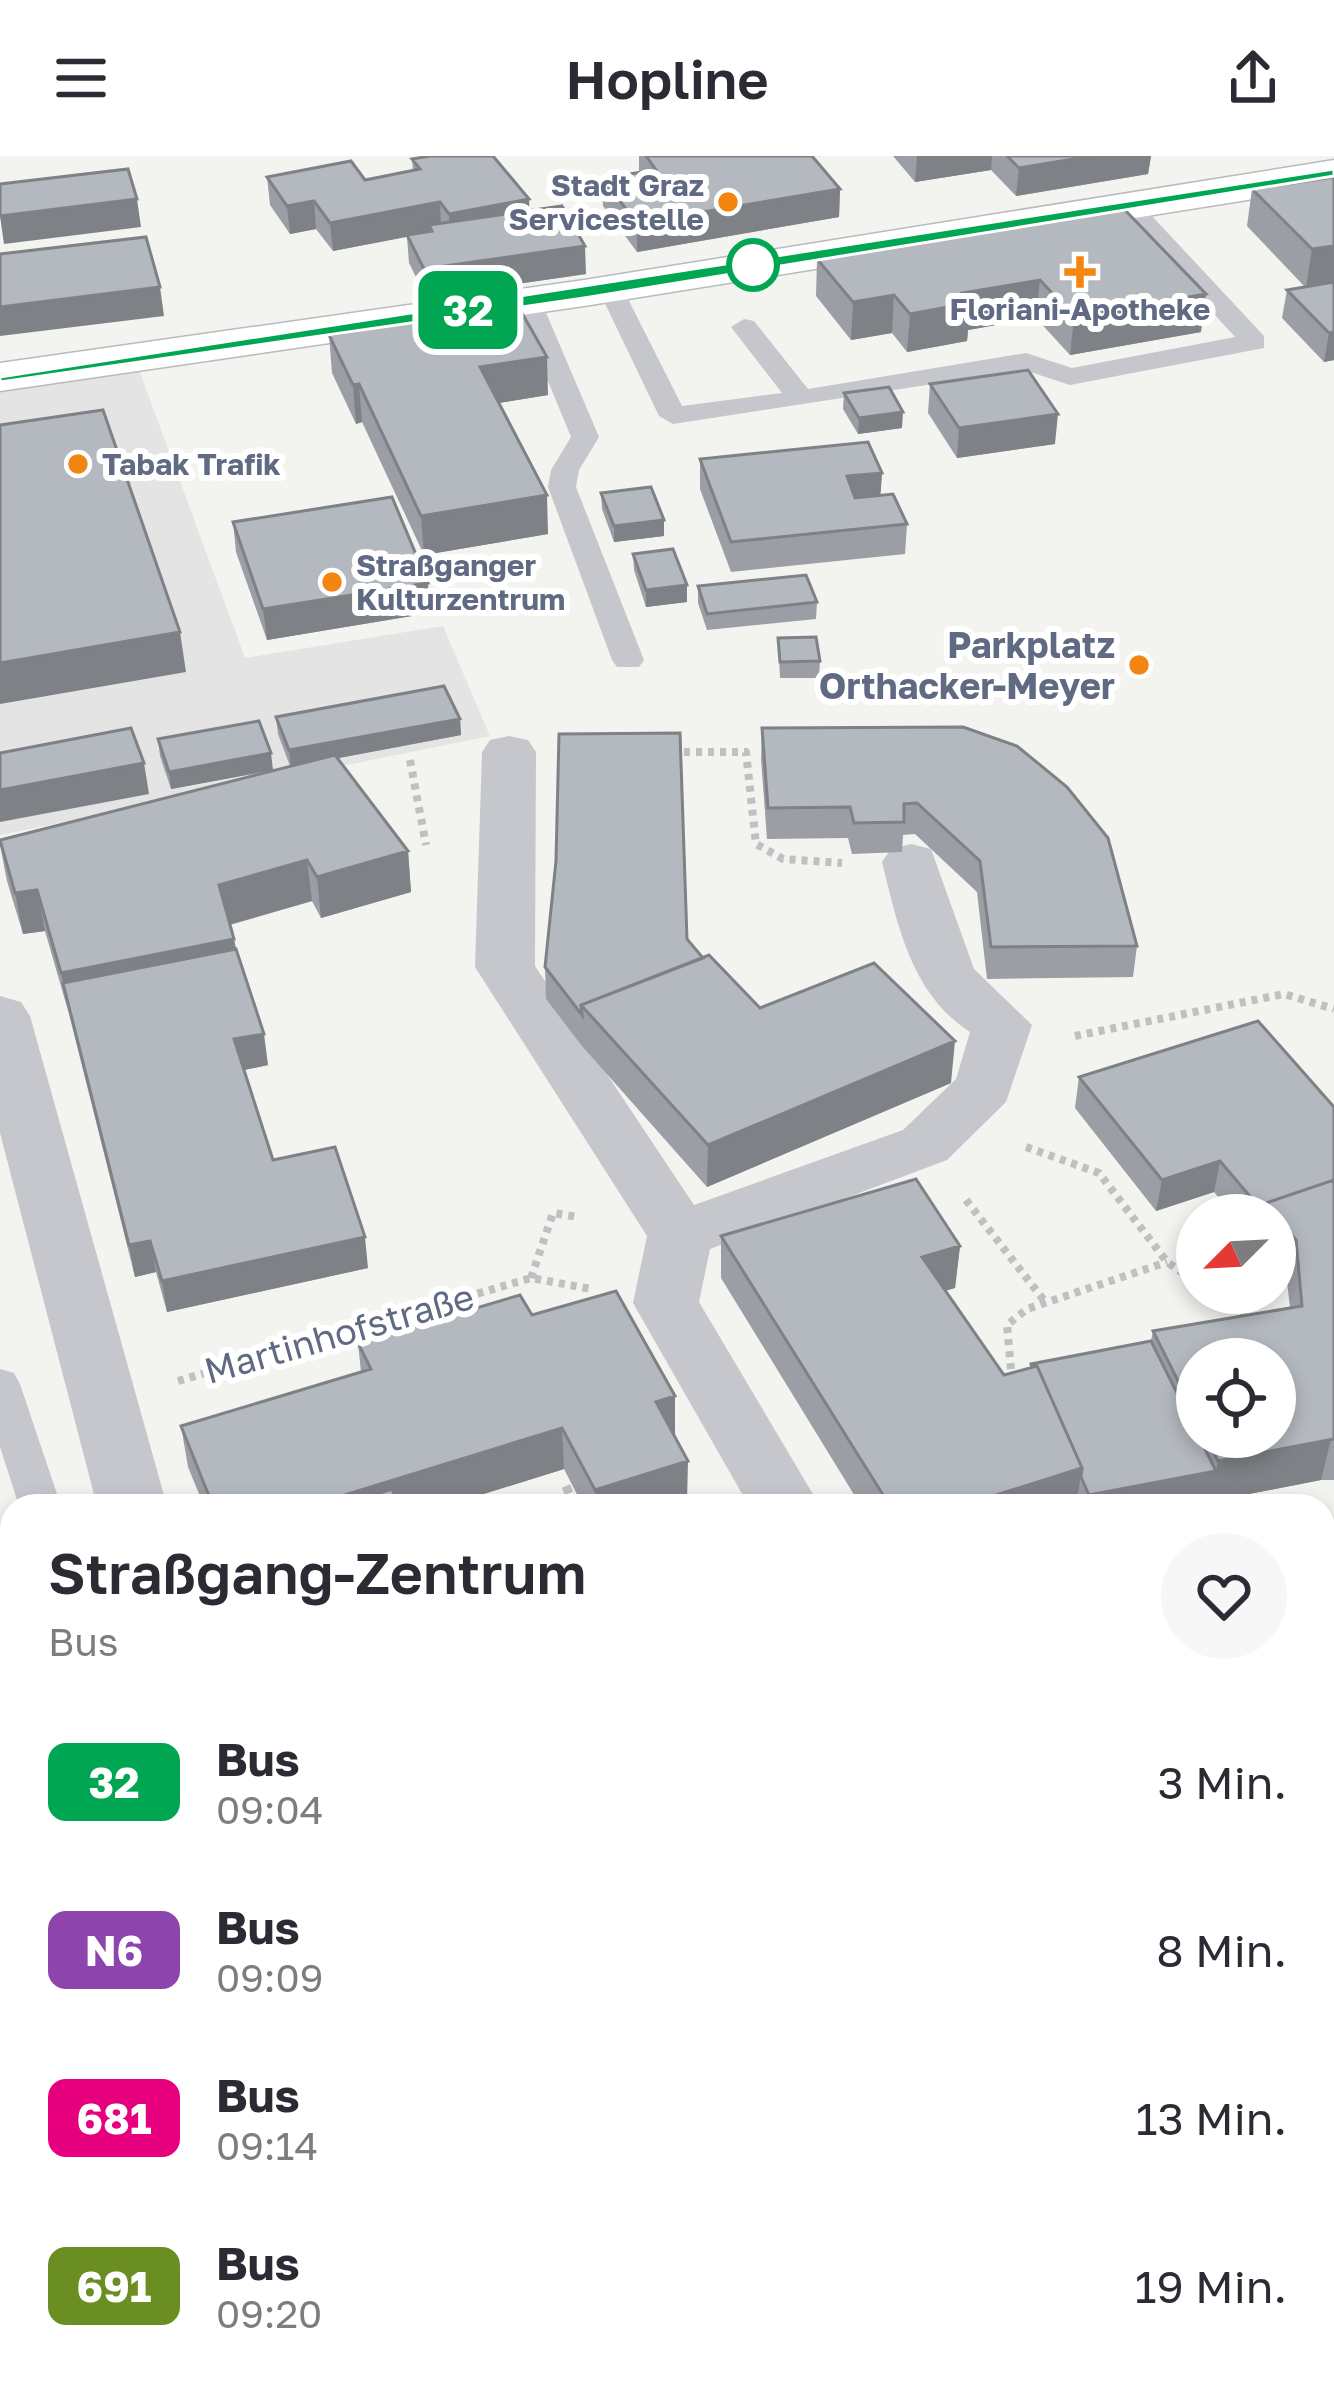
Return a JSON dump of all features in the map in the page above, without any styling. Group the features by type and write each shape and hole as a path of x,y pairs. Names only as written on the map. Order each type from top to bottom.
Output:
{"main road":[{"path":"0,377 611,289 1334,173"}],"street":[{"path":"509,752 506,967 680,1235 665,1303 778,1494"},
{"path":"680,1235 925,1145 984,1087 1002,1025 974,1010 941,973 911,862"},
{"path":"0,1016 128,1487"}],"lane":[{"path":"611,289 673,416 1026,361 1070,377 1254,342 1129,206"},
{"path":"528,301 585,437 565,470 562,487 628,660"},
{"path":"744,327 801,399"},
{"path":"0,1384 36,1494"}],"path":[{"path":"651,752 746,752 752,837 763,854 780,863 911,862"},
{"path":"1002,1025 1086,1037 1284,994 1334,1009"},
{"path":"1017,1144 1099,1173 1176,1268"},
{"path":"925,1145 1046,1303"},
{"path":"1011,1394 1013,1364 1007,1325 1046,1303 1167,1262"},
{"name":"Martinhofstraße","path":"128,1487 179,1379 531,1278"},
{"path":"1241,1314 1264,1330"},
{"path":"566,1486 569,1494"}],"shaded area":[{"path":"135,359 245,658 443,626 490,736 0,835 0,377"}],"building":[{"path":"493,156 529,199 449,214 440,202 330,223 314,201 287,206 267,177 351,161 365,180 420,169 412,159"},
{"path":"646,156 812,156 840,189 637,223 602,178 656,170"},
{"path":"1007,156 1092,156 1019,168"},
{"path":"128,169 137,199 0,216 0,184"},
{"path":"1334,177 1334,246 1312,249 1252,189"},
{"path":"562,206 585,246 424,269 407,235 432,231 429,225"},
{"path":"1123,208 1206,294 1074,317 1040,280 962,293 970,303 910,314 894,295 853,302 817,259 917,236 923,242"},
{"path":"146,237 160,287 0,307 0,254"},
{"path":"1334,282 1334,332 1329,333 1287,290"},
{"path":"518,306 547,357 480,367 547,495 421,516 359,384 353,385 329,335"},
{"path":"1028,370 1058,414 959,428 930,384"},
{"path":"889,387 903,412 859,418 844,393"},
{"path":"103,410 180,632 0,663 0,425"},
{"path":"868,442 882,473 847,476 855,498 893,494 907,524 731,542 700,459"},
{"path":"651,487 664,520 614,526 601,493"},
{"name":"Straßganger Kulturzentrum","path":"392,497 428,583 263,609 233,522"},
{"path":"673,549 687,585 646,590 633,554"},
{"path":"806,575 817,602 707,614 698,586"},
{"path":"816,637 820,661 780,662 778,638"},
{"path":"444,686 460,719 289,750 276,717"},
{"path":"259,721 271,753 169,772 158,739"},
{"path":"963,727 1017,746 1067,787 1108,838 1137,946 991,947 980,861 917,803 904,804 904,822 854,823 850,807 768,808 762,728"},
{"path":"131,728 144,763 0,790 0,753"},
{"path":"680,733 687,939 703,958 581,1005 582,1015 545,967 556,861 559,734"},
{"path":"335,755 408,851 317,877 307,860 219,885 234,939 61,973 37,890 15,893 0,840"},
{"path":"236,949 264,1034 234,1039 273,1160 335,1147 365,1237 162,1281 150,1241 129,1245 63,983"},
{"path":"709,955 760,1008 874,963 955,1041 708,1145 581,1005"},
{"path":"1258,1021 1334,1107 1334,1180 1293,1194 1248,1194 1220,1161 1162,1180 1079,1077"},
{"path":"916,1179 960,1246 922,1257 1004,1375 1037,1366 1082,1468 999,1494 882,1494 721,1236"},
{"path":"1334,1180 1334,1439 1296,1446 1296,1338 1176,1338 1176,1377 1153,1331 1254,1314 1296,1314 1296,1307 1302,1306 1293,1194"},
{"path":"616,1291 675,1396 656,1402 688,1461 595,1490 562,1428 348,1494 208,1494 181,1426 371,1369 358,1343 520,1295 532,1315"},
{"path":"1151,1341 1176,1391 1176,1458 1210,1458 1216,1471 1089,1494 1082,1468 1037,1366 1032,1367"}],"bus line":[{"name":"32","path":"0,377 584,293 1334,173"}],"place":[{"name":"Stadt Graz Servicestelle","path":"728,202"},
{"name":"Floriani-Apotheke","path":"1080,272"},
{"name":"Tabak Trafik","path":"78,464"},
{"name":"Straßganger Kulturzentrum","path":"332,582"},
{"name":"Parkplatz Orthacker-Meyer","path":"1139,665"}]}
